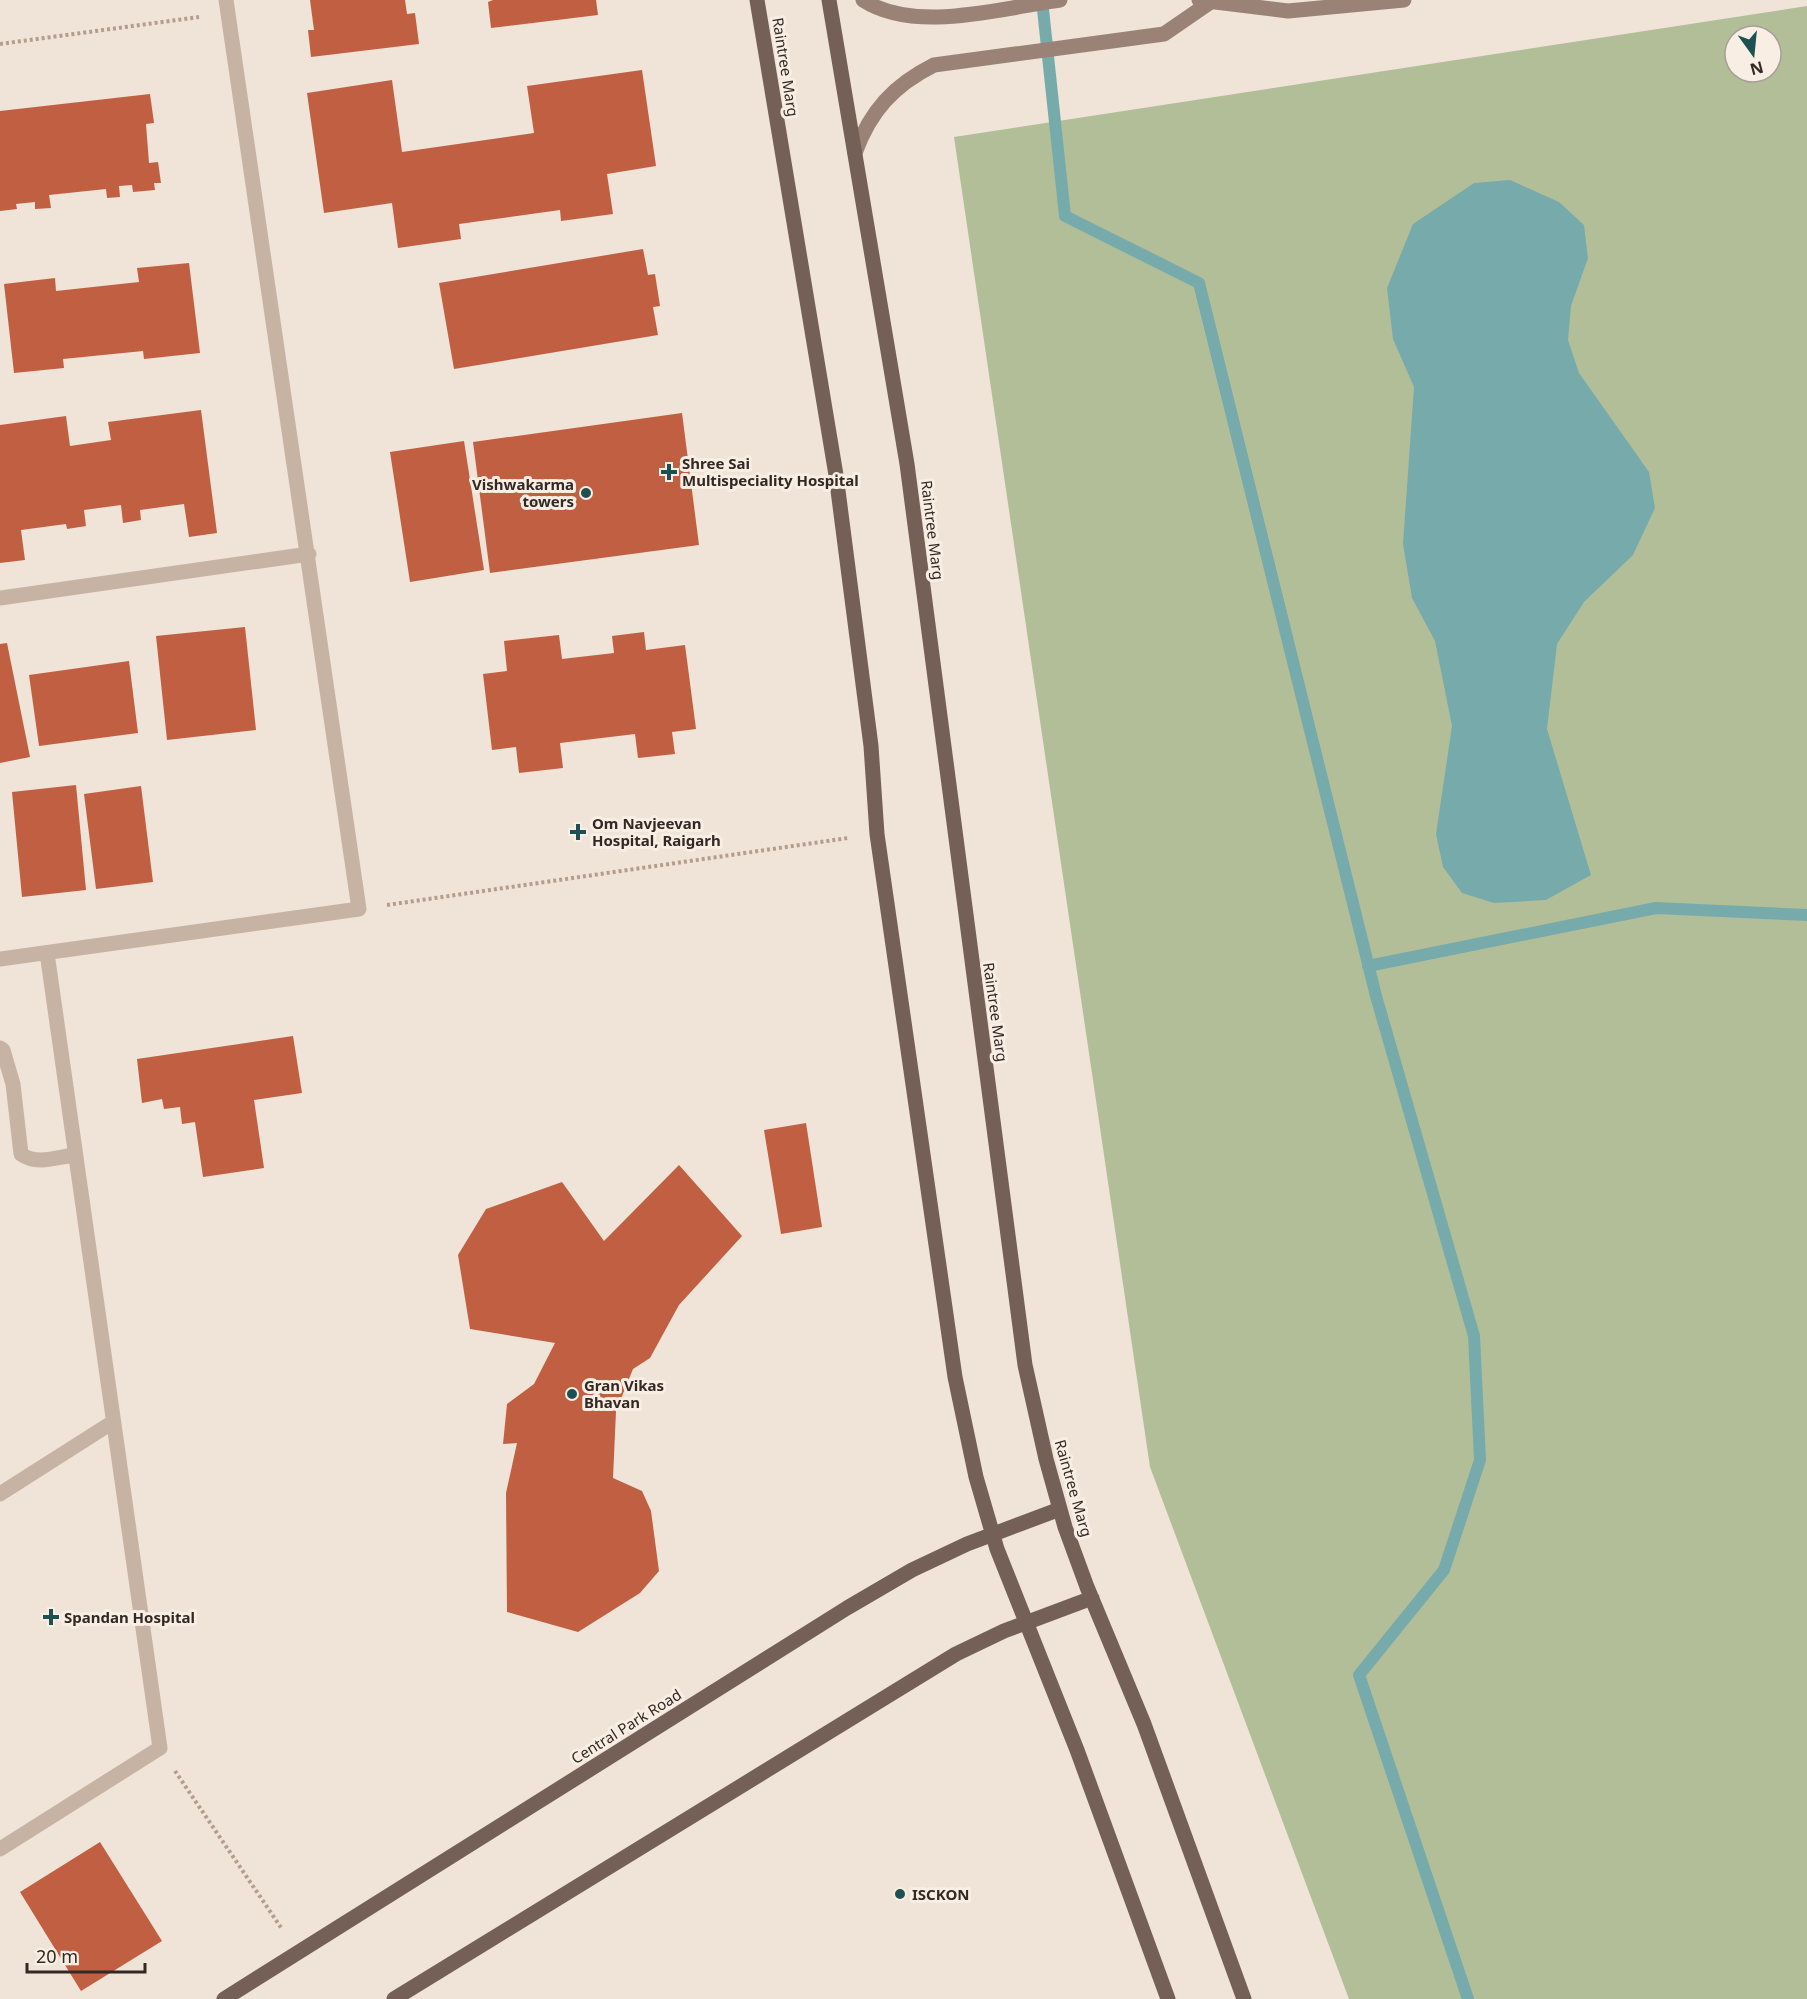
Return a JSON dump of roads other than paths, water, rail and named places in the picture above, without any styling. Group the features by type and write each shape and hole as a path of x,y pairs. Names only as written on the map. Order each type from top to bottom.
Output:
{"main road":[{"name":"Raintree Marg","path":"757,0 836,475 871,746 877,834 955,1377 976,1477 993,1534 1025,1623 1077,1750 1168,1999"},
{"name":"Raintree Marg","path":"829,0 907,464 1025,1365 1060,1509 1092,1598 1144,1724 1244,1999"},
{"name":"Central Park Road","path":"224,1999 847,1608 912,1570 993,1534 1060,1509"},
{"path":"394,1999 956,1654 1025,1623 1092,1598"}],"street":[{"path":"863,0 885,12 916,18 1060,0"},
{"path":"855,153 862,133 874,111 891,92 911,77 934,65 1164,34 1205,1 1288,10 1404,0"},
{"path":"0,959 359,909 309,554 226,7"},
{"path":"0,598 309,554"},
{"path":"0,1849 160,1748 47,953"},
{"path":"0,1048 3,1050 13,1084 21,1154 29,1160 43,1161 74,1155"},
{"path":"0,1494 113,1422"}],"water":[{"path":"1510,180 1559,202 1584,225 1588,258 1571,306 1568,340 1579,373 1649,472 1655,508 1633,555 1584,602 1557,644 1547,729 1591,875 1546,900 1494,903 1462,893 1443,867 1436,834 1452,726 1435,641 1412,598 1403,544 1414,387 1393,339 1387,288 1413,224 1474,183"}],"waterway":[{"path":"1042,0 1065,216 1199,283 1376,996 1474,1336 1480,1460 1444,1570 1359,1675 1468,1999"},
{"path":"1368,966 1656,908 1807,915"}],"place":[{"name":"Shree Sai Multispeciality Hospital","path":"669,472"},
{"name":"Vishwakarma towers","path":"586,493"},
{"name":"Om Navjeevan Hospital, Raigarh","path":"578,832"},
{"name":"Gran Vikas Bhavan","path":"572,1394"},
{"name":"Spandan Hospital","path":"51,1617"},
{"name":"ISCKON","path":"900,1894"}]}
